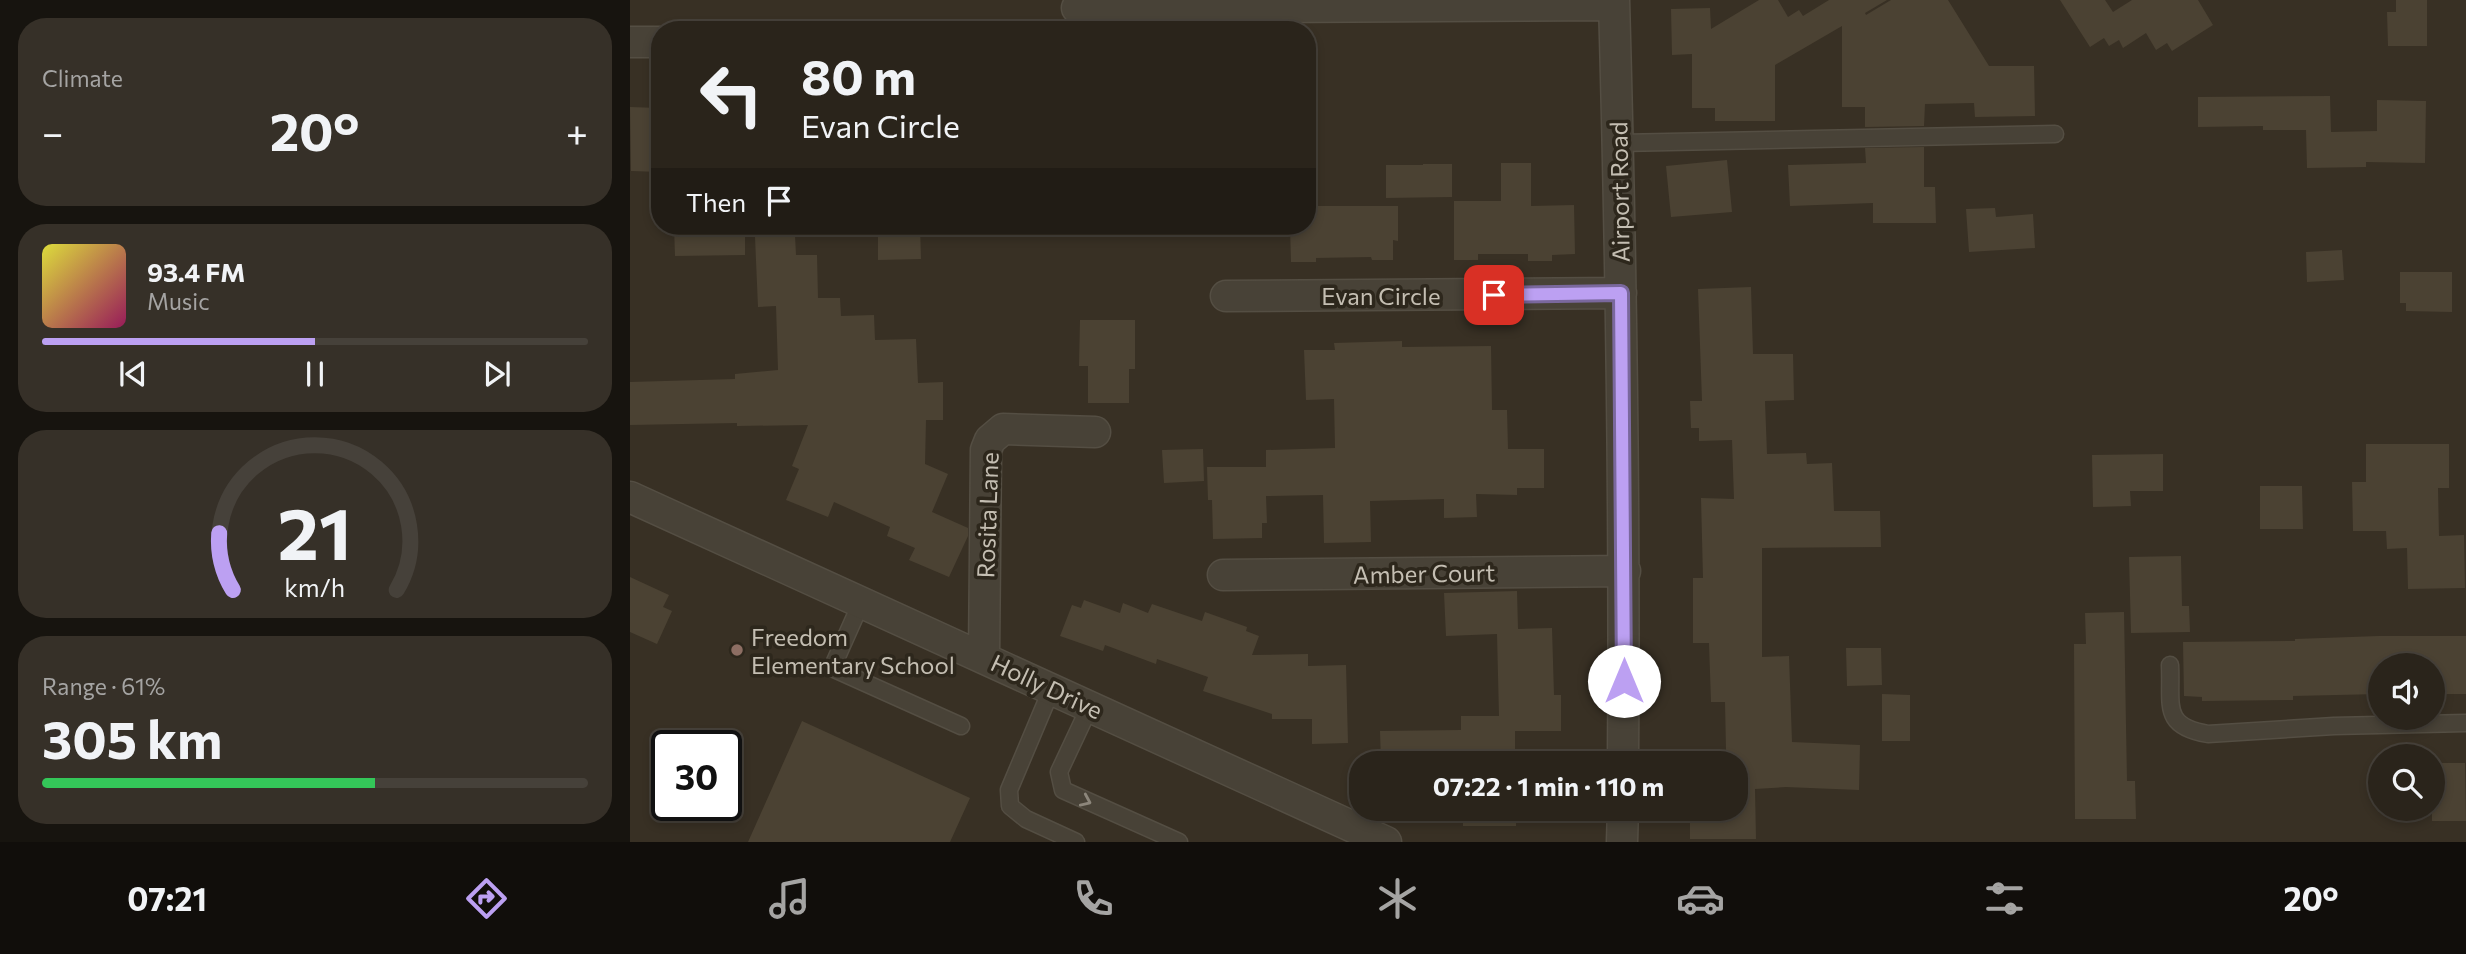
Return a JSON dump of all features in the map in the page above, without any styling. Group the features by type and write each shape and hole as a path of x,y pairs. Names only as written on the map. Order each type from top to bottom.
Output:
{"street":[{"path":"1077,8 1614,3"},
{"name":"Airport Road","path":"1614,3 1619,143 1625,571 1623,751"},
{"path":"630,43 651,42"},
{"name":"Evan Circle","path":"1226,296 1621,293"},
{"name":"Rosita Lane","path":"984,657 986,450 990,440 1003,429 1094,432"},
{"name":"Holly Drive","path":"630,496 1386,842"},
{"name":"Amber Court","path":"1223,575 1625,571"},
{"path":"1622,842 1623,821"}],"lane":[{"path":"1619,143 2055,134"},
{"path":"862,603 832,668 961,726"},
{"path":"2170,665 2172,713 2182,727 2193,732 2208,734 2334,726 2466,723"},
{"path":"1052,688 1009,790 1010,806 1026,819 1076,842"},
{"path":"1090,706 1059,772 1063,790 1179,842"}],"building":[{"path":"1759,0 1778,0 1788,17 1799,10 1803,16 1829,0 1887,0 1865,13 1866,15 1891,0 1948,0 1989,66 2034,66 2035,116 1975,117 1974,103 1925,104 1924,126 1865,127 1865,107 1842,107 1842,26 1775,65 1775,121 1715,121 1715,108 1692,108 1692,54 1672,55 1671,9 1710,8 1711,29"},
{"path":"2060,0 2105,0 2113,12 2132,0 2198,0 2213,25 2172,51 2167,43 2156,50 2146,33 2123,48 2119,40 2109,46 2104,38 2090,47"},
{"path":"2396,0 2427,0 2427,46 2388,46 2387,12 2396,12"},
{"path":"2330,96 2331,132 2377,131 2377,100 2426,101 2425,163 2366,162 2366,167 2307,168 2306,130 2263,130 2263,126 2198,127 2198,97"},
{"path":"630,107 651,108 651,172 631,171"},
{"path":"1924,147 1924,187 1935,187 1936,223 1873,223 1873,203 1790,206 1788,165 1866,163 1865,148"},
{"path":"1727,160 1732,212 1671,217 1666,166"},
{"path":"1501,163 1531,163 1531,206 1574,205 1575,254 1552,255 1552,261 1528,261 1528,254 1478,254 1478,260 1454,260 1454,201 1501,201"},
{"path":"1452,164 1452,197 1386,198 1386,165"},
{"path":"1316,206 1398,206 1398,241 1393,240 1393,260 1372,260 1371,257 1316,258 1316,262 1291,262 1290,235 1316,235"},
{"path":"1995,208 1996,217 2033,214 2035,248 1969,252 1966,209"},
{"path":"674,235 745,235 745,255 675,256"},
{"path":"795,235 796,255 817,255 818,298 840,298 841,316 874,315 875,340 916,339 918,383 943,382 943,420 926,420 925,464 948,474 932,512 968,528 968,536 949,577 909,560 915,548 887,536 890,527 834,502 828,517 786,500 799,469 792,466 808,425 630,425 630,382 735,379 735,374 778,370 776,306 758,307 755,237"},
{"path":"878,235 920,235 921,259 878,260"},
{"path":"2342,250 2344,280 2307,282 2306,252"},
{"path":"2400,272 2452,272 2452,312 2406,311 2406,303 2400,303"},
{"path":"1751,287 1753,354 1793,354 1794,400 1765,401 1767,454 1806,453 1807,464 1832,463 1834,511 1880,511 1881,547 1762,548 1762,657 1789,656 1792,742 1860,745 1859,790 1786,787 1755,789 1756,839 1690,839 1690,821 1748,821 1748,751 1697,751 1726,750 1725,702 1711,702 1709,643 1693,643 1693,578 1703,578 1701,498 1734,499 1732,440 1699,441 1699,428 1691,428 1690,401 1702,401 1698,289"},
{"path":"1080,320 1135,320 1135,369 1129,369 1129,403 1088,403 1088,366 1079,366"},
{"path":"1402,341 1402,347 1491,346 1492,410 1507,410 1508,449 1544,449 1544,488 1517,488 1517,495 1476,494 1477,517 1444,518 1444,499 1370,501 1371,542 1324,543 1323,495 1266,496 1267,523 1262,523 1262,538 1213,539 1212,500 1208,500 1207,467 1266,467 1266,450 1335,448 1334,399 1306,400 1304,350 1335,350 1334,343"},
{"path":"2366,444 2449,444 2449,488 2438,488 2439,536 2464,535 2465,588 2408,589 2407,548 2387,549 2386,531 2353,531 2352,482 2366,482"},
{"path":"1203,449 1204,481 1164,483 1162,450"},
{"path":"2163,454 2163,491 2130,491 2131,506 2093,507 2092,455"},
{"path":"2260,486 2302,486 2303,529 2260,529"},
{"path":"2181,556 2182,606 2189,606 2190,632 2131,633 2129,557"},
{"path":"630,577 669,595 663,607 672,611 657,644 630,632"},
{"path":"1517,591 1518,629 1552,628 1554,695 1561,695 1561,731 1515,731 1515,751 1381,751 1380,731 1461,730 1461,716 1499,716 1497,634 1446,636 1444,593"},
{"path":"1084,600 1120,613 1123,603 1148,613 1152,604 1202,621 1205,612 1247,627 1246,631 1259,636 1252,655 1308,654 1308,666 1346,665 1348,743 1312,744 1312,719 1272,719 1272,714 1203,691 1208,677 1157,659 1156,664 1105,645 1103,651 1060,636 1072,605 1081,608"},
{"path":"2124,612 2127,781 2135,781 2136,819 2075,819 2074,644 2086,644 2085,613"},
{"path":"2466,636 2466,694 2445,694 2445,653 2368,653 2368,694 2293,696 2293,700 2202,701 2202,697 2184,696 2183,642"},
{"path":"1846,648 1881,648 1882,685 1847,686"},
{"path":"1882,694 1910,695 1910,741 1882,741"},
{"path":"802,721 970,798 950,842 748,842"},
{"path":"2445,763 2465,763 2466,821 2445,821"},
{"path":"1463,821 1516,821 1516,826 1463,826"}],"place":[{"name":"Freedom Elementary School","path":"737,650"}],"route":[{"path":"1494,295 1621,293 1624,681"}]}
